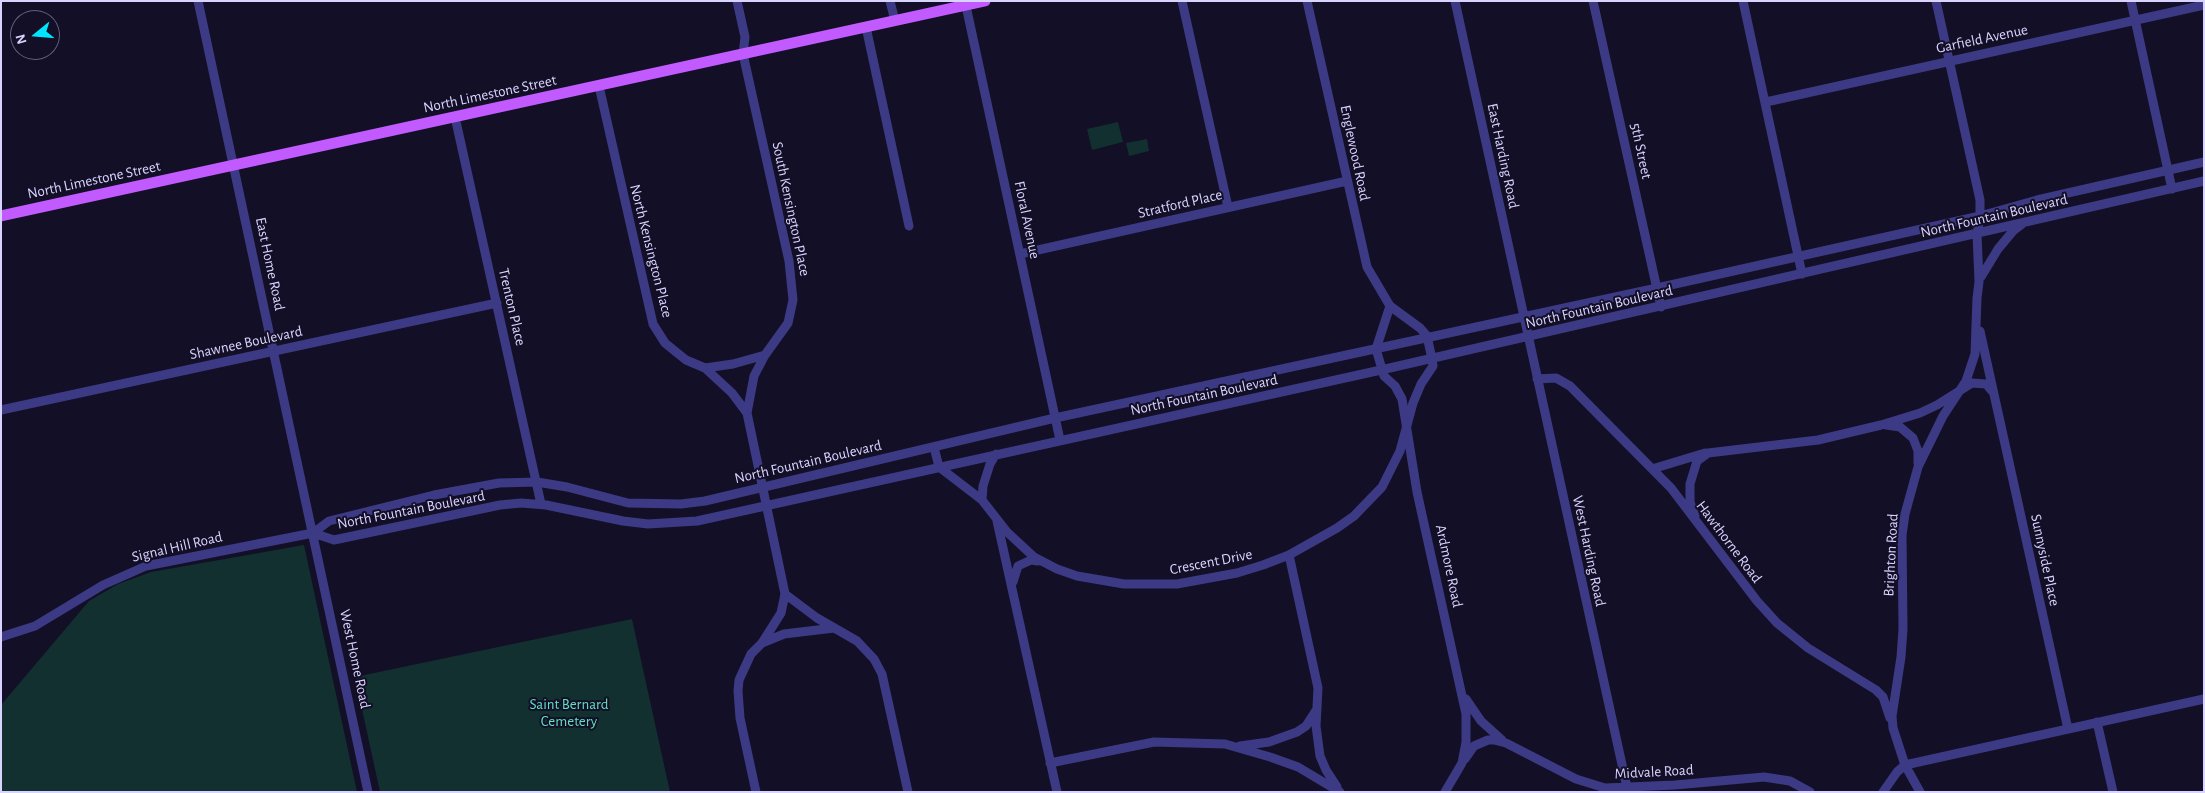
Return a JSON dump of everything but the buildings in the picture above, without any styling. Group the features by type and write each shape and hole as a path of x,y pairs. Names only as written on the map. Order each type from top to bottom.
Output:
{"main road":[{"name":"North Limestone Street","path":"1,216 985,1"}],"street":[{"name":"East Home Road","path":"198,1 313,533"},
{"name":"South Kensington Place","path":"737,1 744,37 743,54 793,284 792,313 788,323 765,355 754,376 747,413"},
{"path":"890,1 894,21"},
{"path":"1182,1 1228,207"},
{"name":"Englewood Road","path":"1307,1 1367,267 1390,306 1420,328 1427,336"},
{"name":"East Harding Road","path":"1455,1 1484,128 1523,317"},
{"name":"5th Street","path":"1593,1 1661,307"},
{"path":"1743,1 1802,274"},
{"name":"Brighton Road","path":"1920,792 1905,765 1893,728 1892,716 1901,658 1903,629 1902,536 1907,506 1918,468 1943,416 1972,368 1975,354 1976,298 1979,282 1977,234 1980,200 1951,60 1936,1"},
{"path":"2131,1 2172,189"},
{"name":"Garfield Avenue","path":"1766,102 2204,5"},
{"name":"Floral Avenue","path":"966,6 1060,440"},
{"path":"866,27 909,226"},
{"name":"North Kensington Place","path":"598,86 653,324 665,343 686,360 705,368 732,393 747,413"},
{"name":"Trenton Place","path":"455,117 541,504"},
{"name":"North Fountain Boulevard","path":"313,533 329,520 434,495 499,483 537,482 567,487 628,503 681,504 705,500 1055,418 1980,216 2037,200 2204,162"},
{"name":"Stratford Place","path":"1020,254 1347,181"},
{"name":"North Fountain Boulevard","path":"313,533 334,540 500,505 521,503 541,504 648,524 698,521 1432,359 2204,181"},
{"path":"1979,282 1987,264 1998,249 2013,231 2025,223"},
{"name":"Shawnee Boulevard","path":"1,410 497,303"},
{"path":"1376,349 1390,306"},
{"name":"Sunnyside Place","path":"1977,315 2068,729"},
{"name":"West Harding Road","path":"1523,317 1627,790"},
{"path":"1427,336 1432,359"},
{"name":"Ardmore Road","path":"1376,349 1384,376 1395,386 1402,399 1417,492 1462,690 1467,726 1462,763 1445,792"},
{"path":"705,368 733,364 765,355"},
{"name":"Crescent Drive","path":"940,467 982,500 1022,547 1041,562 1070,574 1102,582 1152,585 1177,584 1228,575 1263,565 1288,555 1337,528 1354,516 1382,487 1400,451 1418,390 1433,366 1432,359"},
{"name":"Hawthorne Road","path":"1537,380 1556,378 1570,386 1671,488 1757,601 1777,623 1808,648 1876,690 1883,697 1893,728"},
{"path":"1652,469 1691,456 1818,440 1881,425 1920,413 1959,392 1967,385 1980,382 1990,387 1995,396"},
{"path":"747,413 784,594 781,613 762,643 751,654 743,669 738,691 740,718 756,792"},
{"path":"1881,425 1900,427 1913,438 1918,451 1918,468"},
{"path":"934,447 940,467"},
{"path":"1699,526 1690,502 1690,484 1697,461 1708,453"},
{"path":"982,500 983,486 990,464 996,454"},
{"path":"997,518 1057,792"},
{"name":"Signal Hill Road","path":"1,637 44,621 103,585 146,566 313,533"},
{"name":"West Home Road","path":"313,533 368,792"},
{"path":"1288,555 1315,669 1318,688 1316,726 1320,756 1330,778 1341,792"},
{"path":"1012,586 1013,577 1018,566 1031,560 1041,562"},
{"path":"784,594 834,628 848,635 866,649 874,659 882,674 908,792"},
{"path":"762,643 784,634 834,628"},
{"name":"Midvale Road","path":"1462,690 1471,708 1481,721 1506,743 1576,779 1594,786 1627,790 1764,777 1790,781 1810,792"},
{"path":"1883,792 1897,772 1905,765 2204,699"},
{"path":"1235,746 1269,742 1297,732 1312,718 1318,707"},
{"path":"2097,722 2113,792"},
{"name":"Midvale Road","path":"1462,763 1474,746 1480,743 1494,740 1506,743"},
{"path":"1050,763 1154,742 1206,742 1235,746 1298,768 1341,792"}],"green space":[{"path":"1118,122 1123,142 1092,150 1087,129"},
{"path":"1147,139 1149,151 1129,156 1126,143"},
{"path":"304,545 357,792 1,792 1,705 89,601 118,584 151,572"},
{"name":"Saint Bernard Cemetery","path":"632,619 670,792 380,792 355,677"}]}
